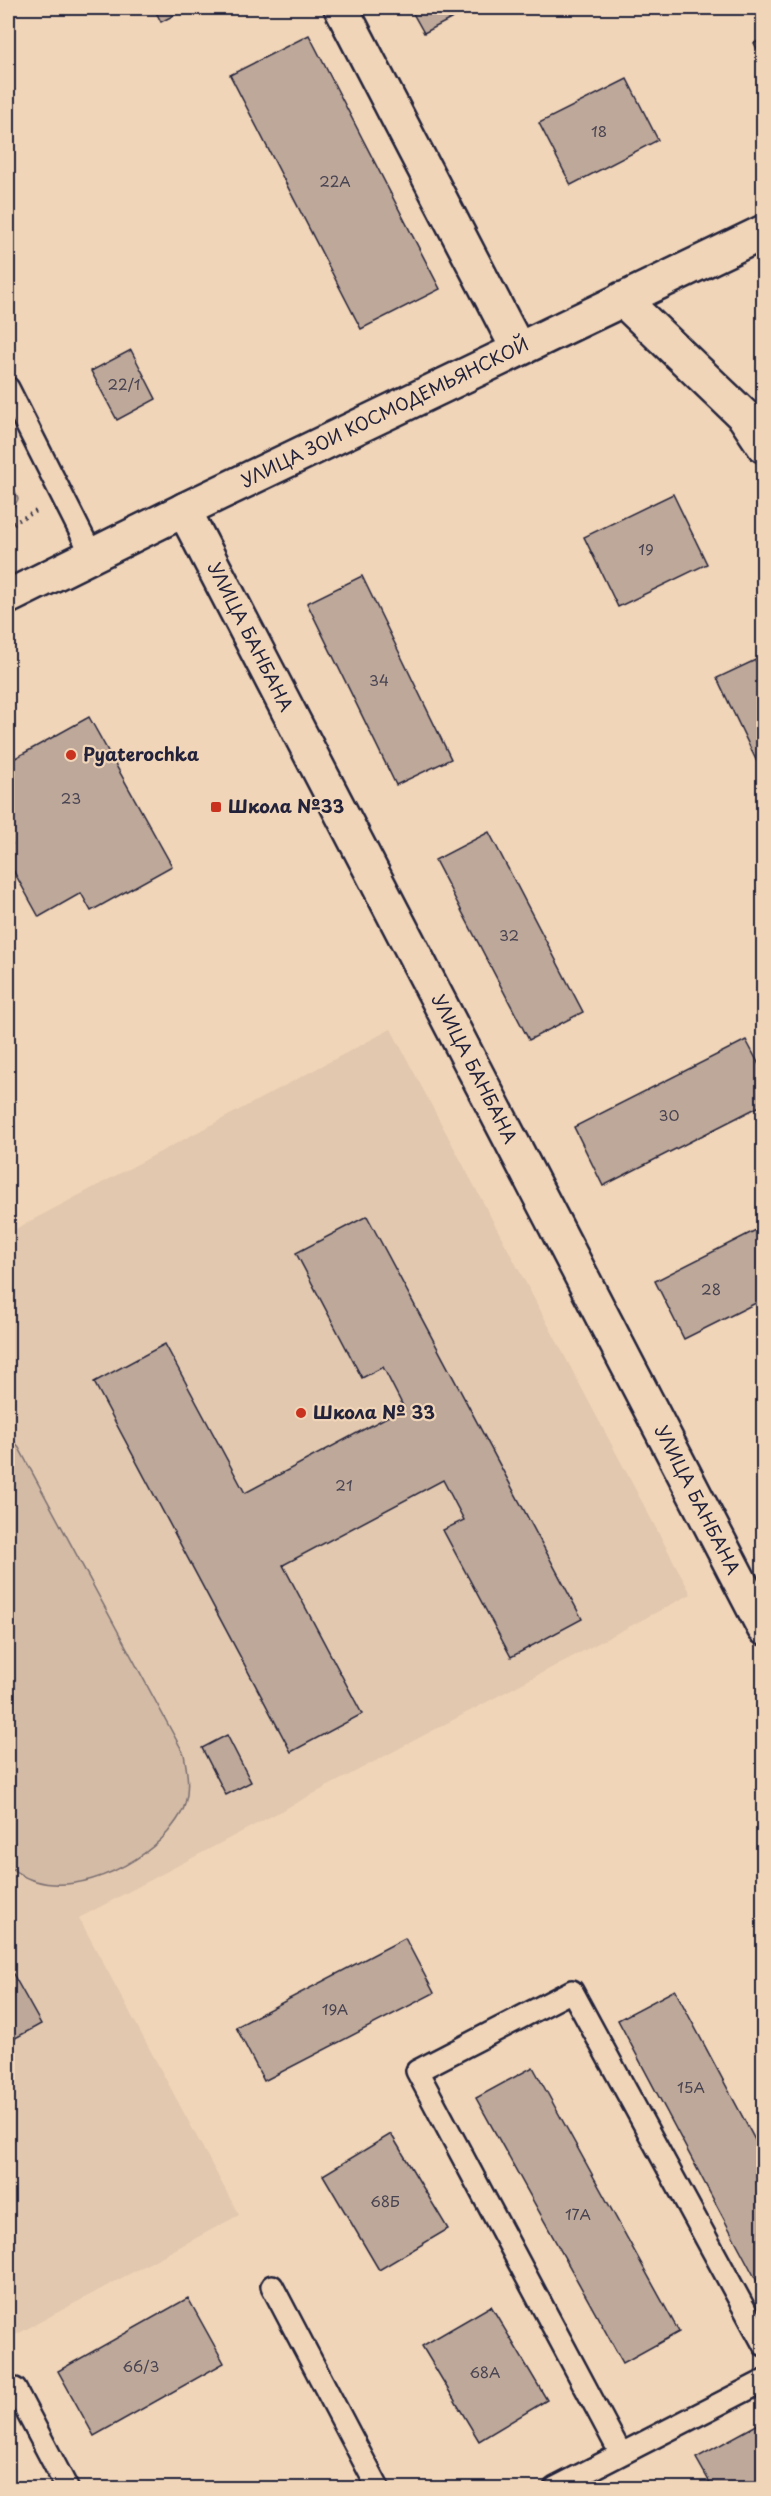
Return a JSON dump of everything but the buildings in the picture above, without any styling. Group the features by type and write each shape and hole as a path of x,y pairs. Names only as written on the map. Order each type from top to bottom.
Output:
{"street":[{"path":"341,8 519,349"},
{"name":"УЛИЦА ЗОИ КОСМОДЕМЬЯНСКОЙ","path":"8,597 184,510 764,232"},
{"path":"622,299 744,416 764,446"},
{"name":"УЛИЦА БАНБАНА","path":"184,510 764,1628"}],"lane":[{"path":"8,388 92,555"},
{"path":"621,2454 417,2071 572,1990 764,2345"},
{"path":"272,2286 378,2488"},
{"path":"555,2488 764,2381"},
{"path":"15,2389 67,2488"}],"shaded area":[{"path":"8,472 18,499 13,509 8,512"},
{"name":"Школа № 33","path":"391,1029 691,1594 79,1918 239,2215 8,2339 8,1233"},
{"path":"8,1434 19,1448 184,1754 186,1767 187,1798 184,1808 168,1832 135,1860 92,1879 69,1884 47,1883 26,1878 8,1865"}],"place":[{"name":"Pyaterochka","path":"71,755"},
{"name":"Школа №33","path":"216,807"},
{"name":"Школа № 33","path":"301,1413"}]}
